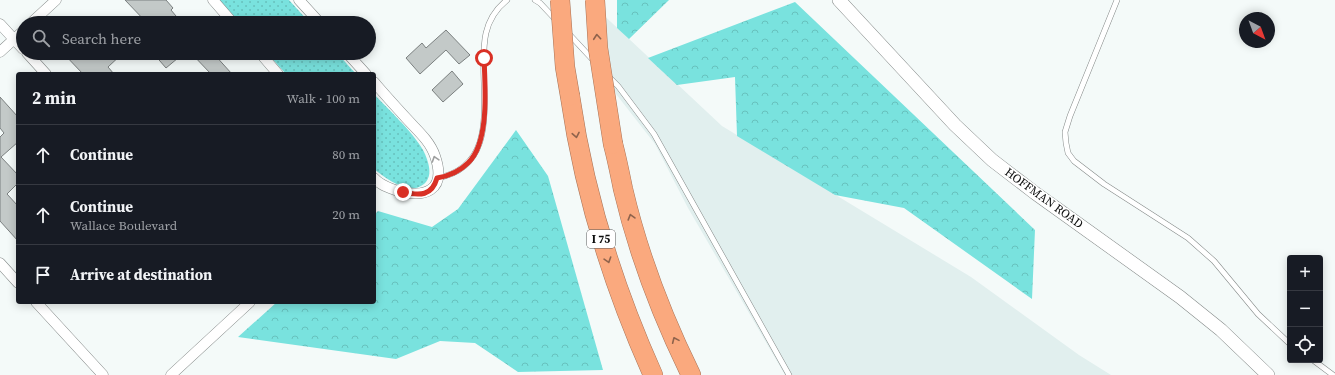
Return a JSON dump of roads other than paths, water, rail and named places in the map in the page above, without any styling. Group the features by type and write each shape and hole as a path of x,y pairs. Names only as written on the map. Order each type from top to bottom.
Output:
{"highway":[{"name":"I 75","path":"560,0 566,67 582,163 603,243 624,305 653,375"},
{"path":"595,0 598,48 613,144 628,207 648,272 672,333 691,375"}],"street":[{"path":"39,16 56,0"},
{"path":"213,0 227,16"},
{"path":"299,0 314,16"},
{"name":"HOFFMAN ROAD","path":"839,0 955,125 992,160 1035,193 1180,297 1221,330 1268,375"},
{"path":"0,24 14,39 0,52"},
{"path":"33,60 44,72"},
{"path":"266,60 276,72"},
{"path":"353,60 364,72"},
{"path":"376,84 420,132 434,154 438,166 437,178 432,190 420,194 403,192 376,182"},
{"path":"0,263 16,281"},
{"path":"38,304 103,375"},
{"path":"172,375 248,304"}],"lane":[{"path":"437,178 452,174 463,167 469,162 478,146 485,104 484,49 486,33 495,13 507,0"},
{"path":"535,0 540,3 618,86 654,134 789,375"},
{"path":"1117,0 1070,116 1065,132 1068,153 1074,162 1104,184 1188,238 1214,261 1258,314 1287,341"},
{"path":"1317,363 1333,375"}]}
